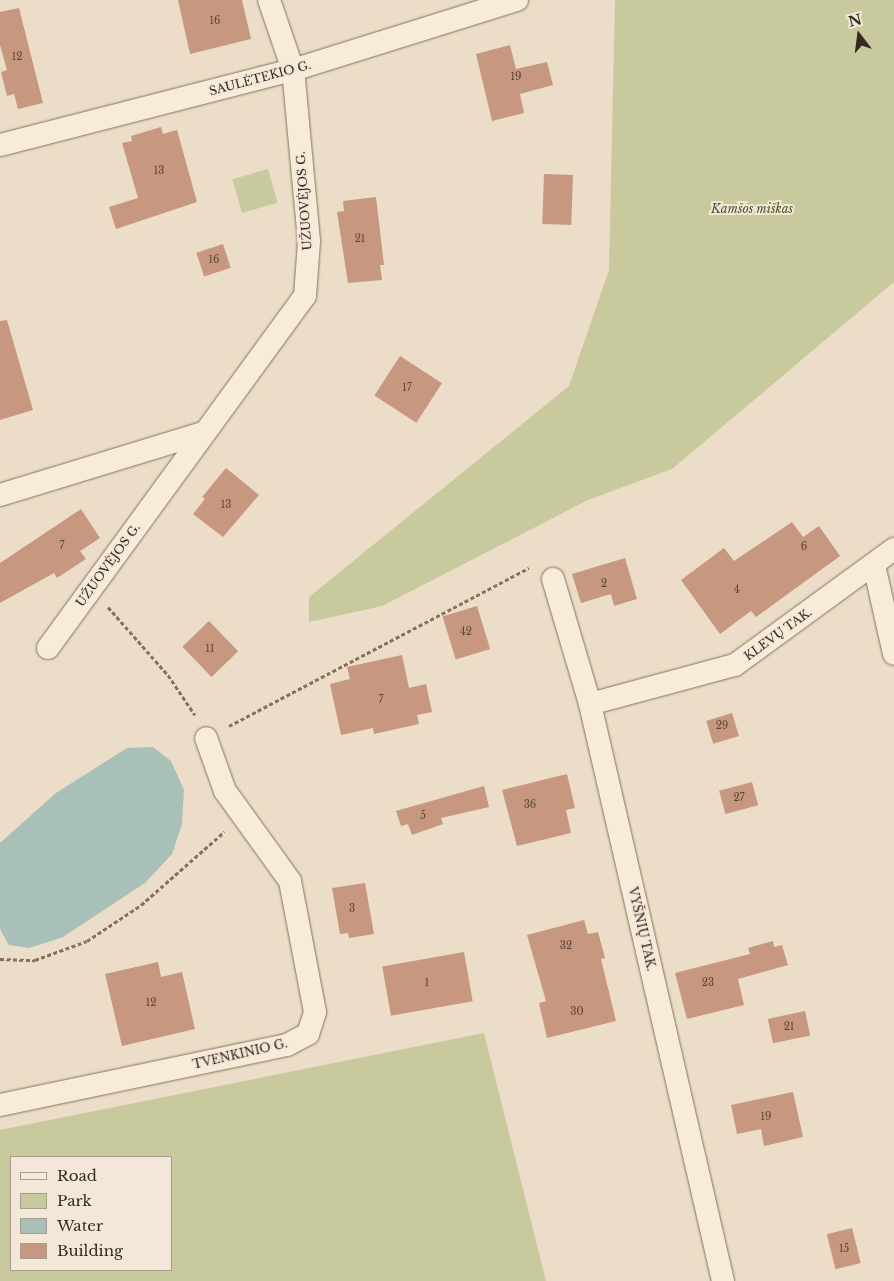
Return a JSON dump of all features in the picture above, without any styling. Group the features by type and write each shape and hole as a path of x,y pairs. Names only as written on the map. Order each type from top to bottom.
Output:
{"street":[{"name":"UŽUOVĖJOS G.","path":"48,648 202,433 305,296 309,241 293,70 269,0"},
{"name":"SAULĖTEKIO G.","path":"0,145 293,70 517,0"},
{"path":"0,495 202,433"},
{"name":"KLEVŲ TAK.","path":"590,704 736,666 894,549"},
{"path":"874,565 894,654"},
{"name":"VYŠNIŲ TAK.","path":"553,579 590,704 723,1281"},
{"name":"TVENKINIO G.","path":"0,1105 287,1045 308,1034 316,1012 290,881 225,791 206,738"}],"path":[{"path":"91,588 168,675 196,716 206,738 536,564"},
{"path":"0,959 35,960 87,941 141,905 243,815"}],"green space":[{"name":"Kamšos miškas","path":"615,0 894,0 894,282 672,469 588,500 382,606 309,622 309,597 569,386 609,270"},
{"path":"268,169 278,203 242,213 232,179"},
{"path":"484,1033 546,1281 0,1281 0,1130"}],"water":[{"path":"153,747 171,761 184,790 182,824 172,854 145,883 63,937 29,948 9,945 0,929 0,843 56,793 127,748"}],"building":[{"path":"178,0 242,0 251,39 190,54"},
{"path":"19,8 43,103 18,109 14,94 7,96 1,72 7,70 0,45 0,12"},
{"path":"510,45 516,69 547,62 553,85 520,94 524,113 492,121 476,54"},
{"path":"161,127 163,134 177,130 197,202 116,229 109,207 138,198 122,143 132,141 131,136"},
{"path":"544,174 573,175 571,225 542,224"},
{"path":"376,197 384,265 380,265 382,280 348,283 337,212 344,211 343,201"},
{"path":"223,244 231,268 204,276 196,253"},
{"path":"7,320 33,410 0,420 0,321"},
{"path":"400,356 442,383 416,423 374,395"},
{"path":"226,468 259,495 223,537 193,514 205,499 202,497"},
{"path":"81,509 100,538 80,551 86,559 57,578 54,573 0,603 0,563"},
{"path":"792,522 803,537 819,526 840,556 756,617 751,611 720,634 681,580 724,548 734,561"},
{"path":"625,558 637,599 614,606 611,594 581,603 572,574"},
{"path":"477,606 490,649 456,660 443,617"},
{"path":"209,621 238,651 212,677 182,647"},
{"path":"402,655 409,688 426,684 432,712 417,715 419,724 374,734 373,728 341,735 330,684 350,679 347,667"},
{"path":"732,713 739,736 713,744 706,721"},
{"path":"567,774 575,808 566,810 571,833 517,846 502,790"},
{"path":"752,782 758,805 725,814 719,791"},
{"path":"484,786 489,807 441,818 443,824 412,835 408,824 401,826 396,811"},
{"path":"365,883 374,934 349,938 348,933 340,934 332,888"},
{"path":"584,920 588,934 598,932 605,958 601,959 616,1021 547,1038 539,1003 546,1001 527,935"},
{"path":"773,941 774,947 782,945 788,965 738,979 744,1005 687,1019 675,973 750,954 748,948"},
{"path":"464,952 473,1001 391,1016 382,966"},
{"path":"158,962 161,977 182,972 195,1029 122,1046 105,974"},
{"path":"805,1011 810,1035 773,1043 768,1019"},
{"path":"793,1092 803,1137 764,1146 761,1129 737,1134 731,1105"},
{"path":"852,1228 861,1263 835,1269 827,1234"}]}
